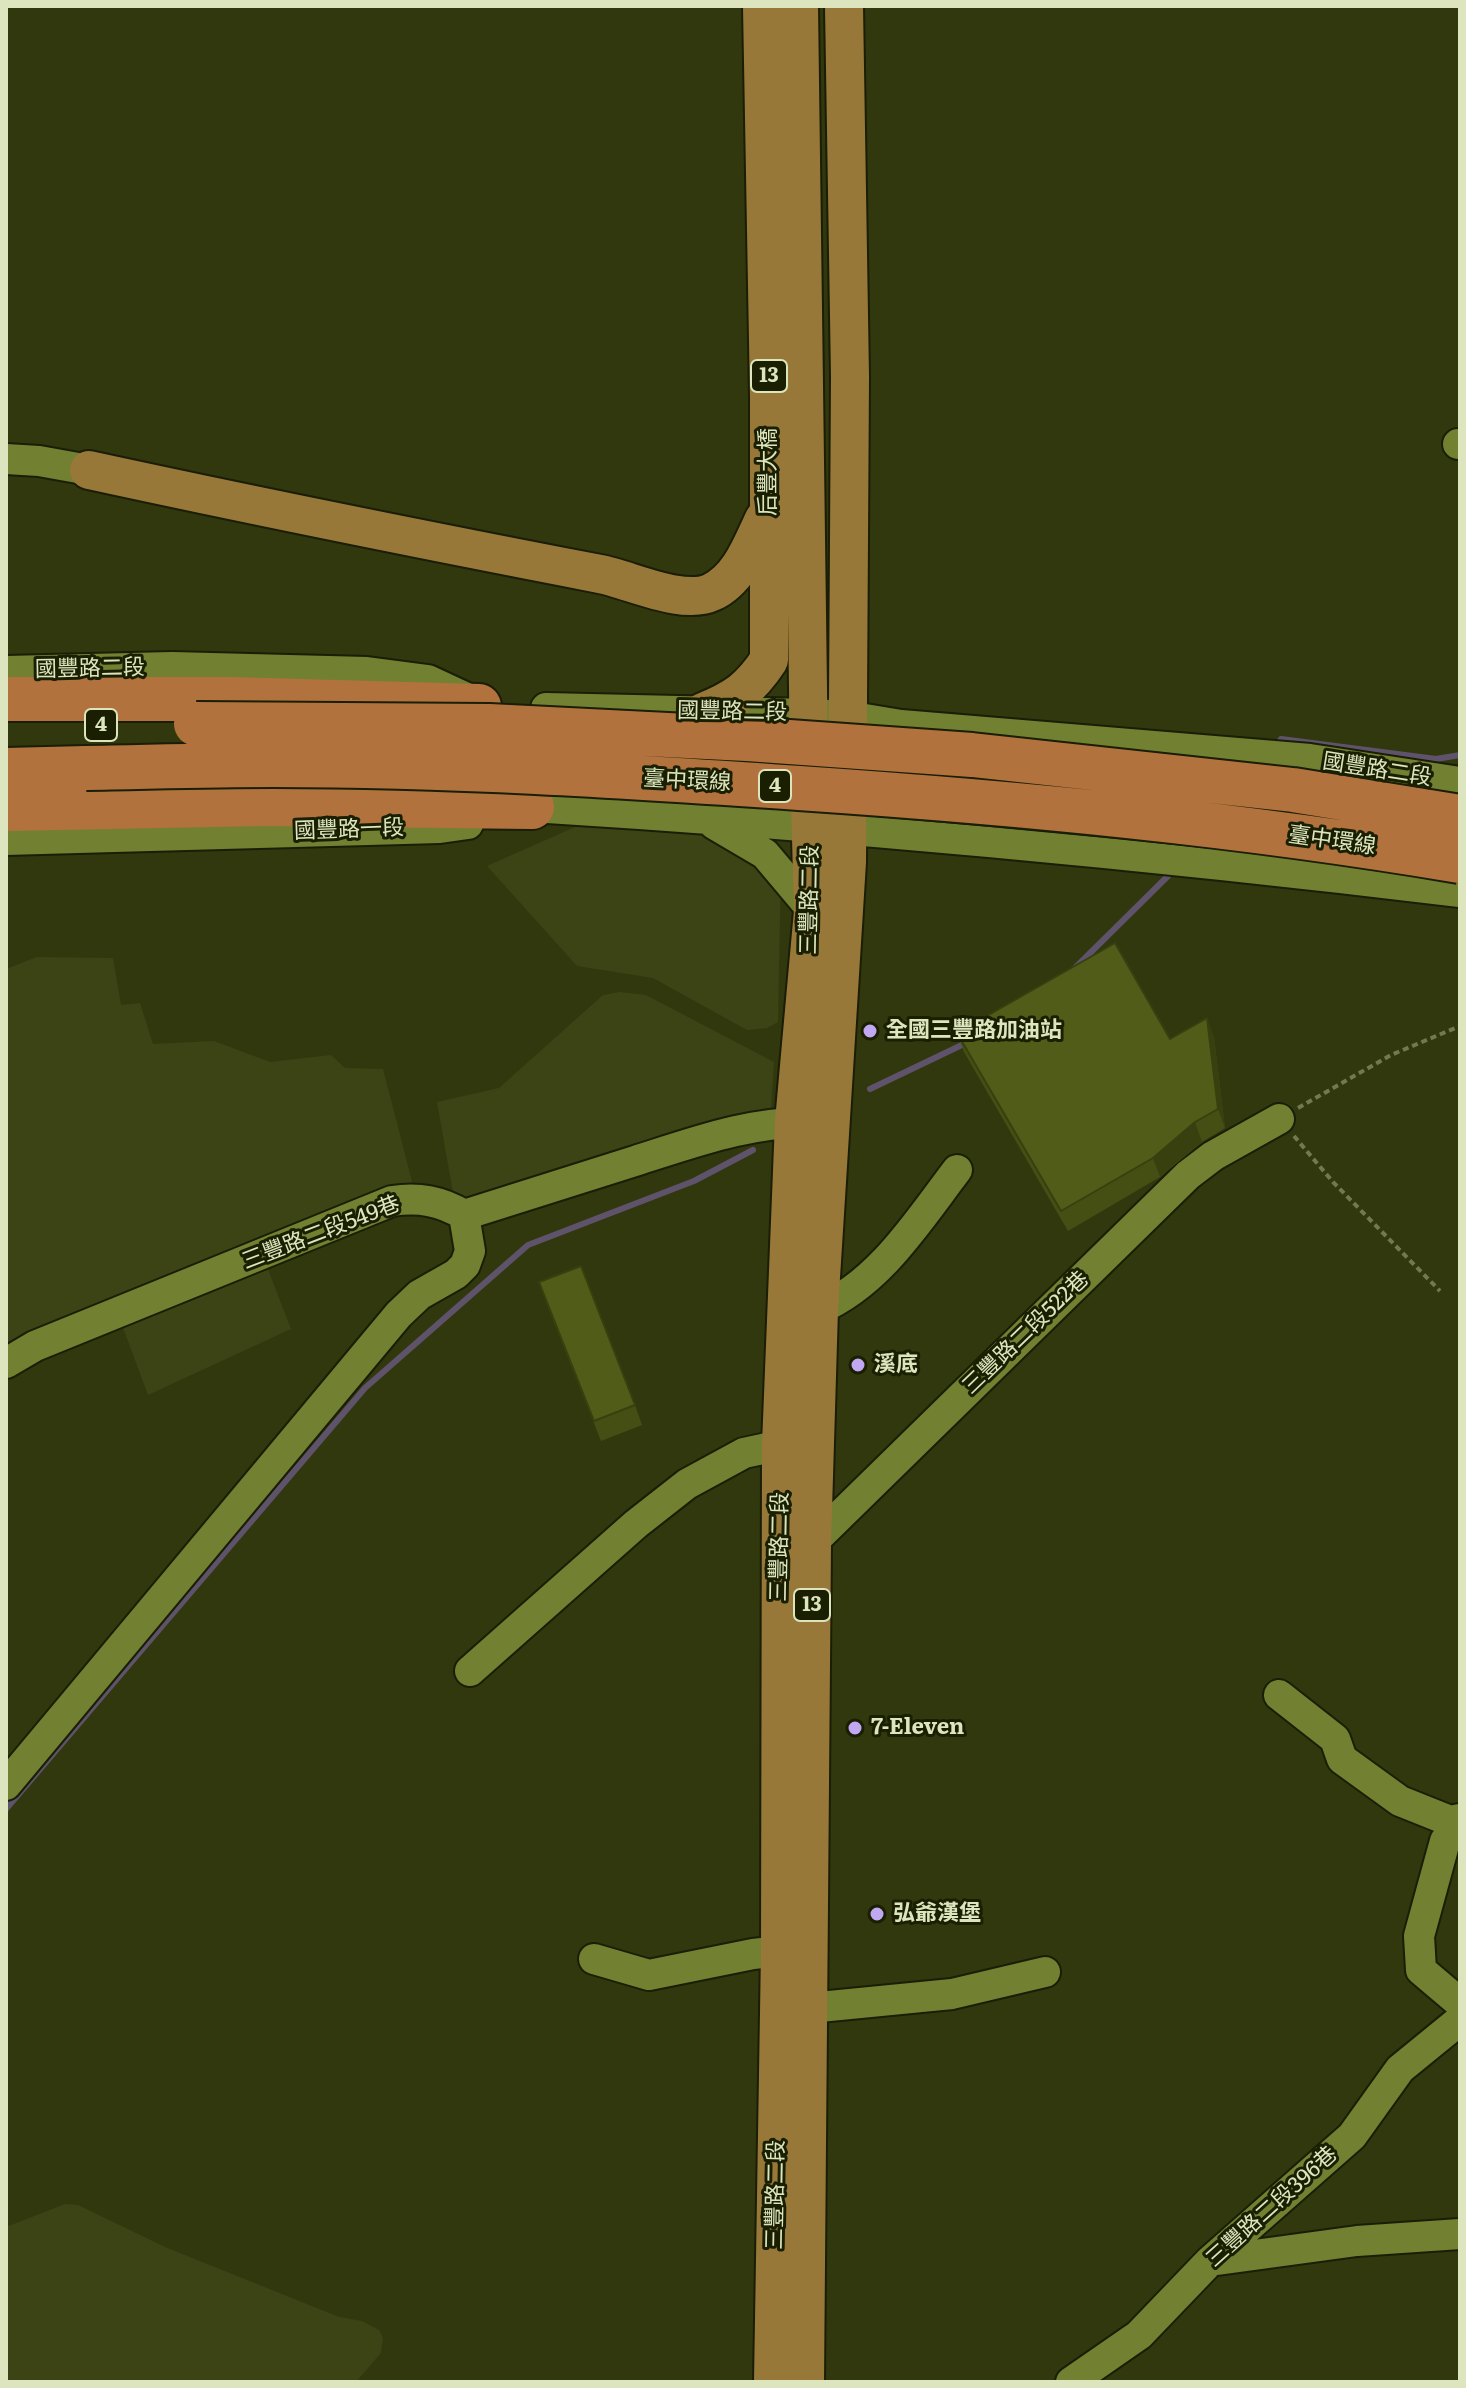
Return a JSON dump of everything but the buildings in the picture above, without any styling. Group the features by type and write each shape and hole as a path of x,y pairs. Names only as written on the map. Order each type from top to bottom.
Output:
{"highway":[{"path":"6,699 246,699 483,706"},
{"name":"臺中環線","path":"6,726 489,726 747,739 972,755 1262,787 1460,817"},
{"path":"416,804 513,759 533,753 828,765"},
{"name":"臺中環線","path":"6,770 273,765 401,767 713,782 955,798 1182,821 1460,861"},
{"path":"6,809 416,804 532,807"}],"main road":[{"name":"后豐大橋","path":"703,712 735,699 757,679 769,660 769,382 762,6"},
{"name":"后豐大橋","path":"799,6 810,714"},
{"name":"13","path":"844,6 850,377 847,716"},
{"path":"89,470 314,519 606,575 693,596 713,592 729,579 744,561 768,509"},
{"name":"三豐路二段","path":"796,1546 781,1445 794,1122 813,911 828,828 828,765 810,714"},
{"name":"三豐路二段","path":"828,765 847,716"},
{"name":"三豐路二段","path":"773,2382 795,1950 796,1546 819,1309 847,862 828,828"},
{"name":"三豐路二段","path":"795,1950 809,2008 805,2382"}],"street":[{"path":"6,459 89,470"},
{"name":"國豐路二段","path":"6,671 172,667 367,672 428,680 483,706 847,716 901,725 1310,759 1460,782"},
{"path":"828,765 978,777 1340,819 1460,840"},
{"name":"國豐路一段","path":"6,840 440,828 493,820 532,807 689,817"},
{"path":"689,817 1333,877 1460,892"},
{"path":"689,817 718,825 765,854 813,911"},
{"path":"1333,877 1340,819"},
{"name":"三豐路二段522巷","path":"796,1546 1188,1175 1213,1156 1279,1119"},
{"path":"6,1785 399,1314 419,1295 465,1265 470,1251 464,1215 702,1140 794,1122 831,1124"},
{"path":"819,1309 843,1299 879,1267 957,1170"},
{"name":"三豐路二段549巷","path":"6,1363 35,1346 392,1201 427,1200 464,1215"},
{"path":"470,1671 636,1524 687,1484 744,1453 781,1445"},
{"path":"1279,1695 1335,1739 1342,1759 1400,1801 1450,1821 1453,1830 1419,1936 1421,1970 1460,2003"},
{"path":"594,1959 649,1975 795,1950"},
{"path":"809,2008 952,1994 1045,1972"},
{"name":"三豐路二段396巷","path":"1071,2382 1139,2335 1210,2261 1352,2136 1400,2069 1460,2020"},
{"path":"1210,2261 1357,2241 1460,2234"}],"path":[{"path":"1440,1291 1333,1182 1279,1119 1391,1055 1460,1026"}],"shaded area":[{"path":"713,816 781,864 778,1022 767,1028 747,1030 653,978 577,966 487,866 584,823"},
{"path":"37,957 113,958 121,1005 140,1003 153,1044 214,1041 270,1062 331,1055 345,1068 383,1069 414,1189 259,1246 291,1329 148,1395 115,1306 6,1351 6,969"},
{"path":"620,992 646,995 774,1062 771,1109 764,1117 455,1204 437,1102 499,1088 603,995"},
{"path":"65,2204 78,2205 165,2247 339,2317 362,2321 379,2330 383,2338 381,2353 356,2382 6,2382 6,2227"}],"waterway":[{"path":"1276,746 1281,739 1436,759 1460,755"},
{"path":"1075,968 1173,871"},
{"path":"870,1089 966,1043"},
{"path":"6,1809 365,1388 528,1245 694,1181 753,1150"}],"place":[{"name":"全國三豐路加油站","path":"870,1031"},
{"name":"溪底","path":"858,1365"},
{"name":"7-Eleven","path":"855,1728"},
{"name":"弘爺漢堡","path":"877,1914"}]}
